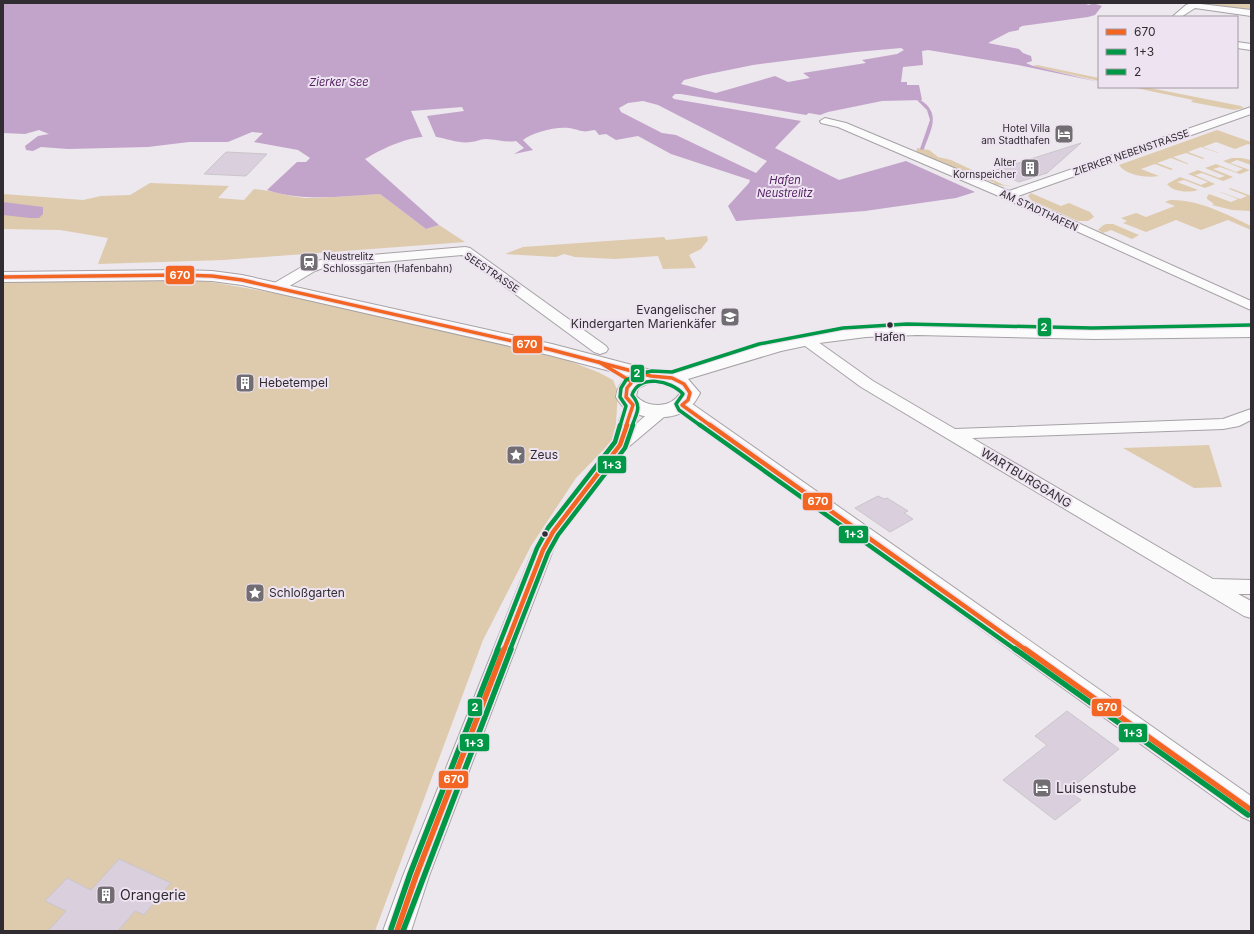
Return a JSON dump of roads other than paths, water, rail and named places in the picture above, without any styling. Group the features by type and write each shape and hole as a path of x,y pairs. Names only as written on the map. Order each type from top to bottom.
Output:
{"main road":[{"path":"3,277 181,275 220,277 598,355 651,376 672,378 684,384 678,403"},
{"path":"672,378 760,350 842,334 907,330 1092,334 1250,331"},
{"path":"651,376 632,382 627,388 626,397 634,405 647,410 678,403 701,381 718,369 760,350"},
{"path":"598,355 632,382"}],"street":[{"path":"1177,16 1188,7 1194,5 1251,14"},
{"path":"1238,45 1251,47"},
{"name":"ZIERKER NEBENSTRASSE","path":"1010,196 1251,110"},
{"name":"AM STADTHAFEN","path":"825,121 842,125 1010,196 1007,196 1251,306"},
{"name":"SEESTRASSE","path":"276,288 310,268 324,263 465,251 598,355"},
{"name":"WARTBURGGANG","path":"806,340 867,384 1251,611"},
{"path":"397,931 416,876 543,550 553,532 620,445 678,403 1251,810"},
{"path":"620,445 634,405"},
{"path":"951,434 1223,424 1233,422 1251,414"},
{"path":"1208,586 1251,587"}],"water":[{"name":"Zierker See","path":"3,3 1083,3 1089,5 1093,3 1102,6 1095,15 1022,26 1019,30 1009,32 988,43 1019,49 1023,53 1031,56 1032,61 1026,63 1033,66 1098,82 1018,65 928,50 922,51 923,65 903,67 901,82 907,82 907,85 919,85 922,100 882,101 820,115 809,113 806,115 681,94 675,94 672,97 674,99 801,121 775,148 839,180 906,161 975,192 956,198 865,211 736,221 728,206 750,180 671,154 638,136 616,140 606,134 599,135 595,130 584,131 561,128 547,130 528,137 523,140 533,150 514,154 524,148 516,141 508,142 482,139 473,142 463,142 437,137 418,137 400,142 365,159 439,225 426,229 380,194 309,197 281,194 267,190 297,162 306,162 310,158 298,150 254,142 189,142 148,147 68,149 41,147 33,151 26,150 25,146 38,136 49,134 39,130 25,134 3,133","holes":["901,48 904,50 897,54 862,60 866,63 803,73 810,78 788,82 775,76 716,93 681,84 684,80 753,65 856,52","643,101 658,105 767,161 756,173 676,135 662,133 621,112 619,108 628,103"]},
{"path":"3,202 43,207 43,214 39,218 3,215"}],"waterway":[{"path":"919,100 929,110 932,120 922,149"}],"place":[{"name":"Hotel Villa am Stadthafen","path":"1064,134"},
{"name":"Alter Kornspeicher","path":"1030,168"},
{"name":"Neustrelitz Schlossgarten (Hafenbahn)","path":"309,262"},
{"name":"Evangelischer Kindergarten Marienkäfer","path":"730,317"},
{"name":"Hafen","path":"890,325"},
{"name":"Hebetempel","path":"245,383"},
{"name":"Zeus","path":"516,455"},
{"name":"Schloßgarten","path":"255,593"},
{"name":"Luisenstube","path":"1042,788"},
{"name":"Orangerie","path":"106,895"}],"water label":[{"name":"Hafen Neustrelitz","path":"785,186"}]}
